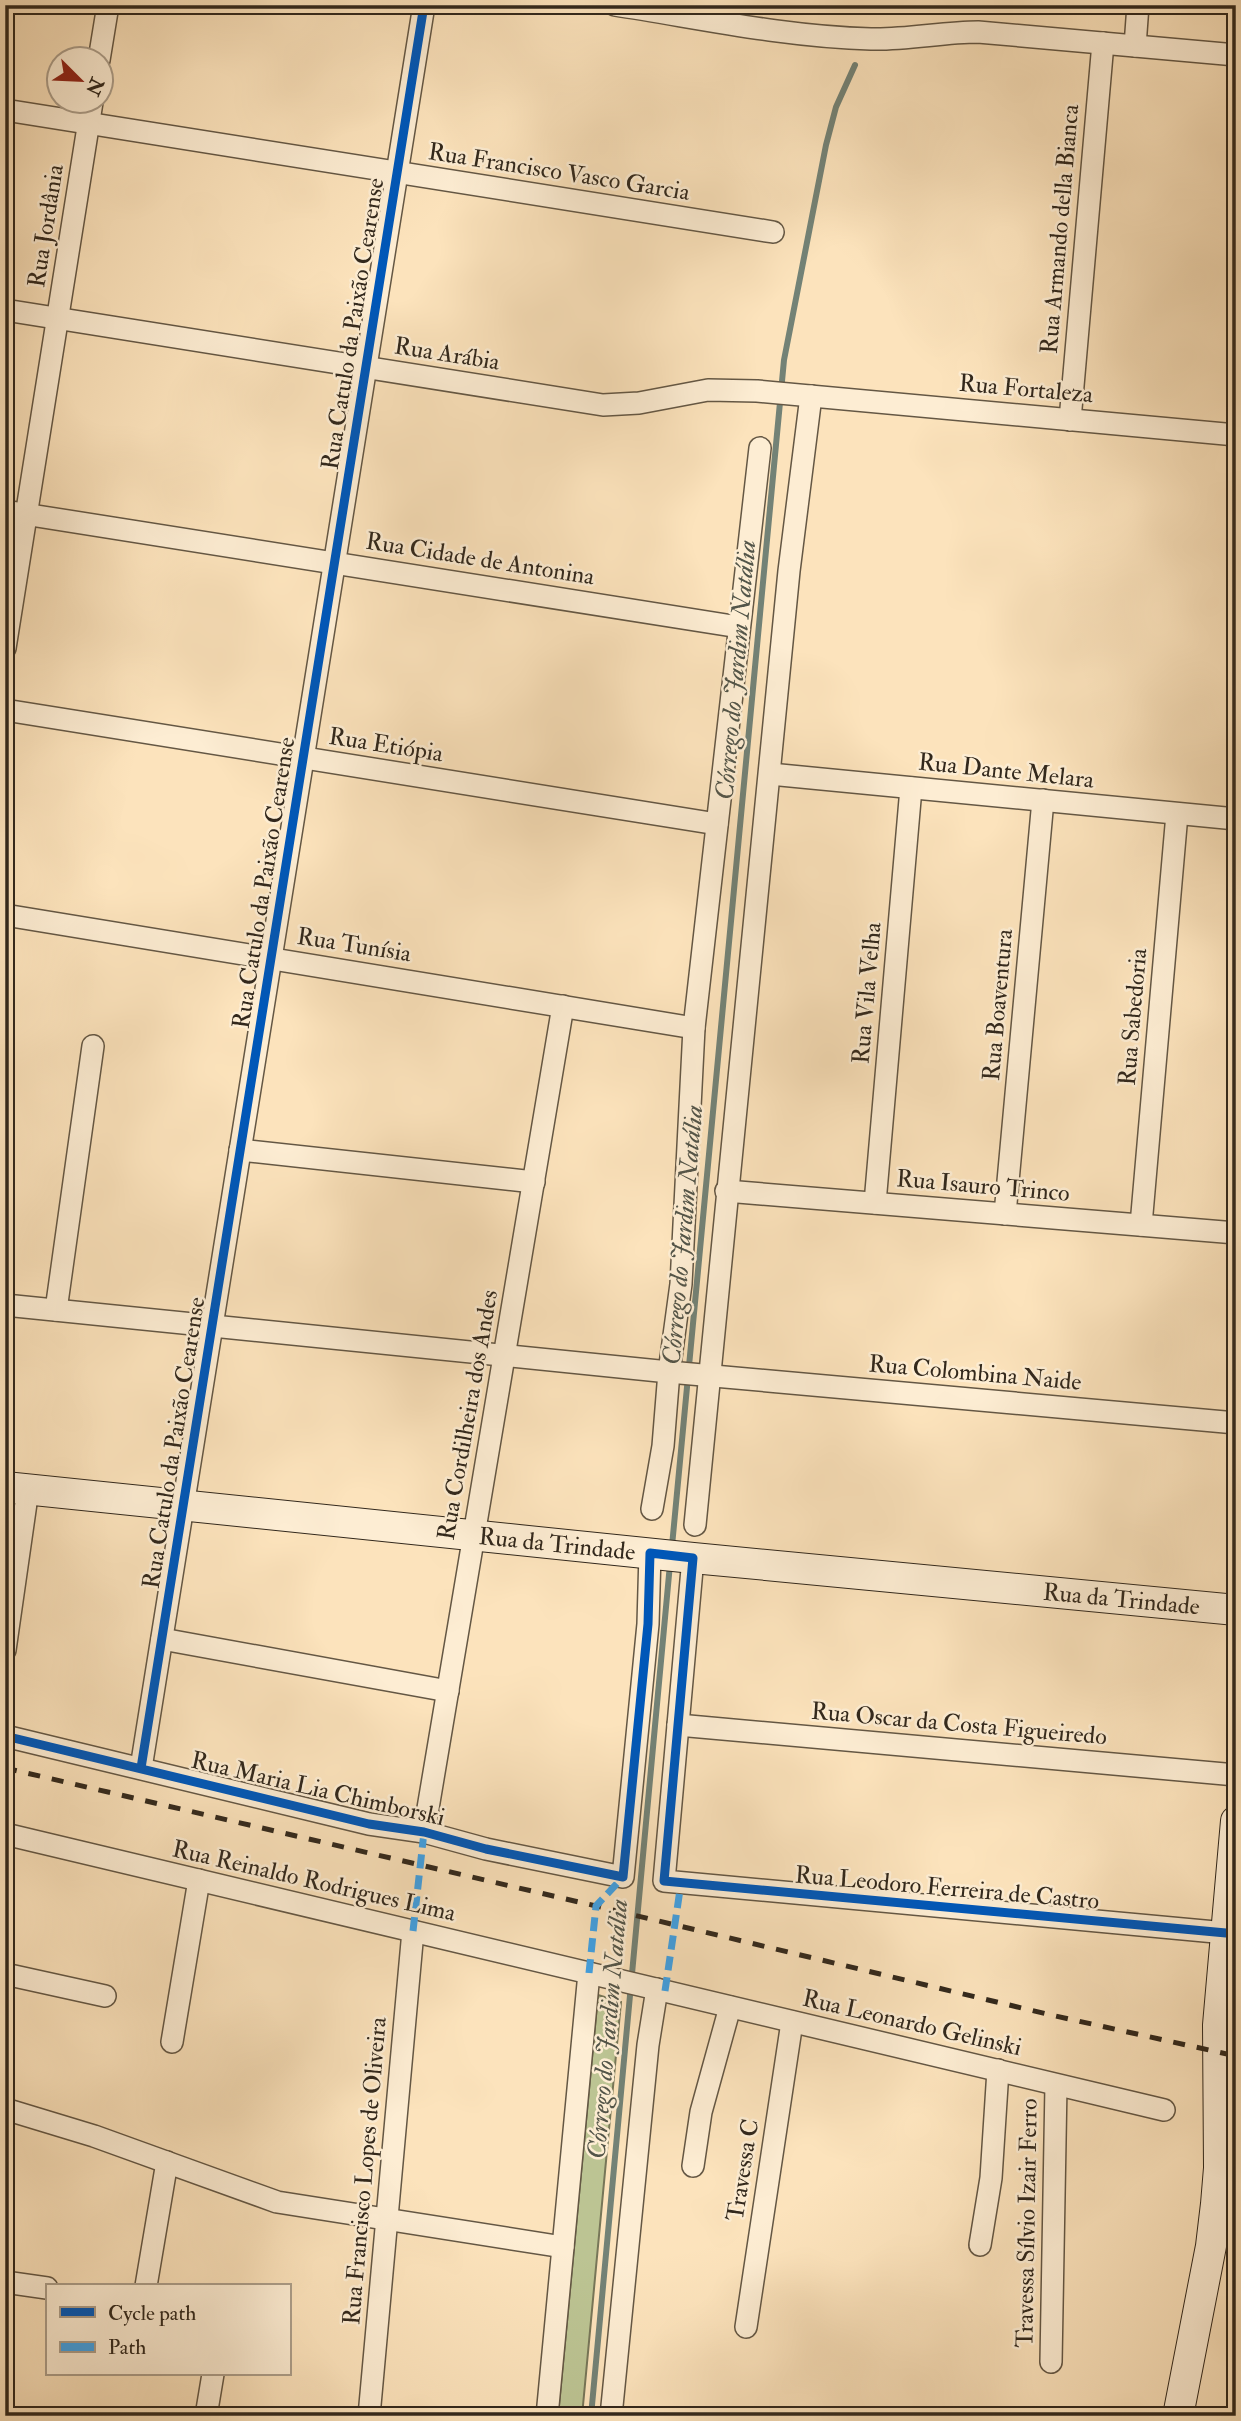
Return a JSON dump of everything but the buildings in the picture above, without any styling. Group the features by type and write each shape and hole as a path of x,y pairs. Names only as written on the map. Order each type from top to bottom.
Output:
{"main road":[{"name":"Rua da Trindade","path":"16,1488 693,1558 1236,1610"},
{"path":"1178,2416 1211,2246 1216,2204 1220,2156 1218,2025 1228,1946 1236,1821"}],"street":[{"path":"101,46 108,5"},
{"name":"Rua Catulo da Paixão Cearense","path":"141,1768 424,5"},
{"path":"615,5 779,31 871,40 978,32 1236,55"},
{"path":"1135,46 1138,5"},
{"name":"Rua Armando della Bianca","path":"1070,420 1103,43"},
{"name":"Rua Francisco Vasco Garcia","path":"5,110 772,232"},
{"name":"Rua Jordânia","path":"5,648 16,513 58,318 90,116"},
{"name":"Rua Arábia","path":"5,310 603,405 639,403 708,390 811,396"},
{"path":"695,1525 789,571 811,396"},
{"name":"Rua Fortaleza","path":"811,396 1236,435"},
{"path":"652,1509 663,1446 682,1266 694,1028 760,448"},
{"name":"Rua Cidade de Antonina","path":"16,513 739,627"},
{"name":"Rua Etiópia","path":"5,710 717,824"},
{"name":"Rua Dante Melara","path":"770,774 1236,819"},
{"name":"Rua Vila Velha","path":"875,1203 911,788"},
{"name":"Rua Boaventura","path":"1005,1214 1043,800"},
{"name":"Rua Sabedoria","path":"1141,1225 1177,814"},
{"name":"Rua Tunísia","path":"5,915 694,1028"},
{"name":"Rua Cordilheira dos Andes","path":"424,1832 564,1006"},
{"path":"56,1310 93,1046"},
{"path":"240,1150 534,1182"},
{"name":"Rua Isauro Trinco","path":"726,1191 1236,1233"},
{"name":"Rua Colombina Naide","path":"5,1305 710,1376 1236,1423"},
{"path":"5,1650 16,1488"},
{"name":"Rua Maria Lia Chimborski","path":"5,1736 369,1824 424,1832 486,1849 623,1878 648,1624 650,1553"},
{"path":"678,1725 693,1558"},
{"path":"162,1639 448,1691"},
{"name":"Rua Oscar da Costa Figueiredo","path":"678,1725 1236,1775"},
{"name":"Rua Leodoro Ferreira de Castro","path":"678,1725 664,1881 1228,1946"},
{"name":"Rua Reinaldo Rodrigues Lima","path":"5,1834 652,1988"},
{"path":"172,2042 199,1880"},
{"name":"Rua Francisco Lopes de Oliveira","path":"369,2416 413,1931"},
{"path":"5,1974 106,1996"},
{"path":"547,2416 563,2247 600,1976"},
{"path":"611,2416 652,1988"},
{"name":"Rua Leonardo Gelinski","path":"652,1988 1164,2110"},
{"path":"693,2166 704,2100 730,2007"},
{"name":"Travessa C","path":"746,2327 792,2022"},
{"path":"980,2245 991,2178 998,2070"},
{"name":"Travessa Sílvio Izair Ferro","path":"1051,2361 1056,2085"},
{"path":"5,2109 94,2136 277,2202 563,2247"},
{"path":"146,2284 167,2162"},
{"path":"5,2282 46,2288"},
{"path":"206,2416 213,2376"}],"green space":[{"path":"598,1995 621,2002 582,2416 558,2416"}],"waterway":[{"name":"Córrego do Jardim Natália","path":"672,1546 784,360 826,145 836,107 855,65"},
{"name":"Córrego do Jardim Natália","path":"591,2416 670,1564"}],"railway":[{"path":"5,1768 1051,2015 1236,2056"}],"marked path":[{"path":"413,1931 424,1832"},
{"path":"589,1973 596,1906 623,1877"},
{"path":"665,1991 681,1883"}],"cycle path":[{"path":"141,1768 424,5"},
{"path":"5,1736 369,1824 424,1832 486,1849 623,1877 648,1624 650,1553 693,1558 664,1881 1226,1933"}]}
